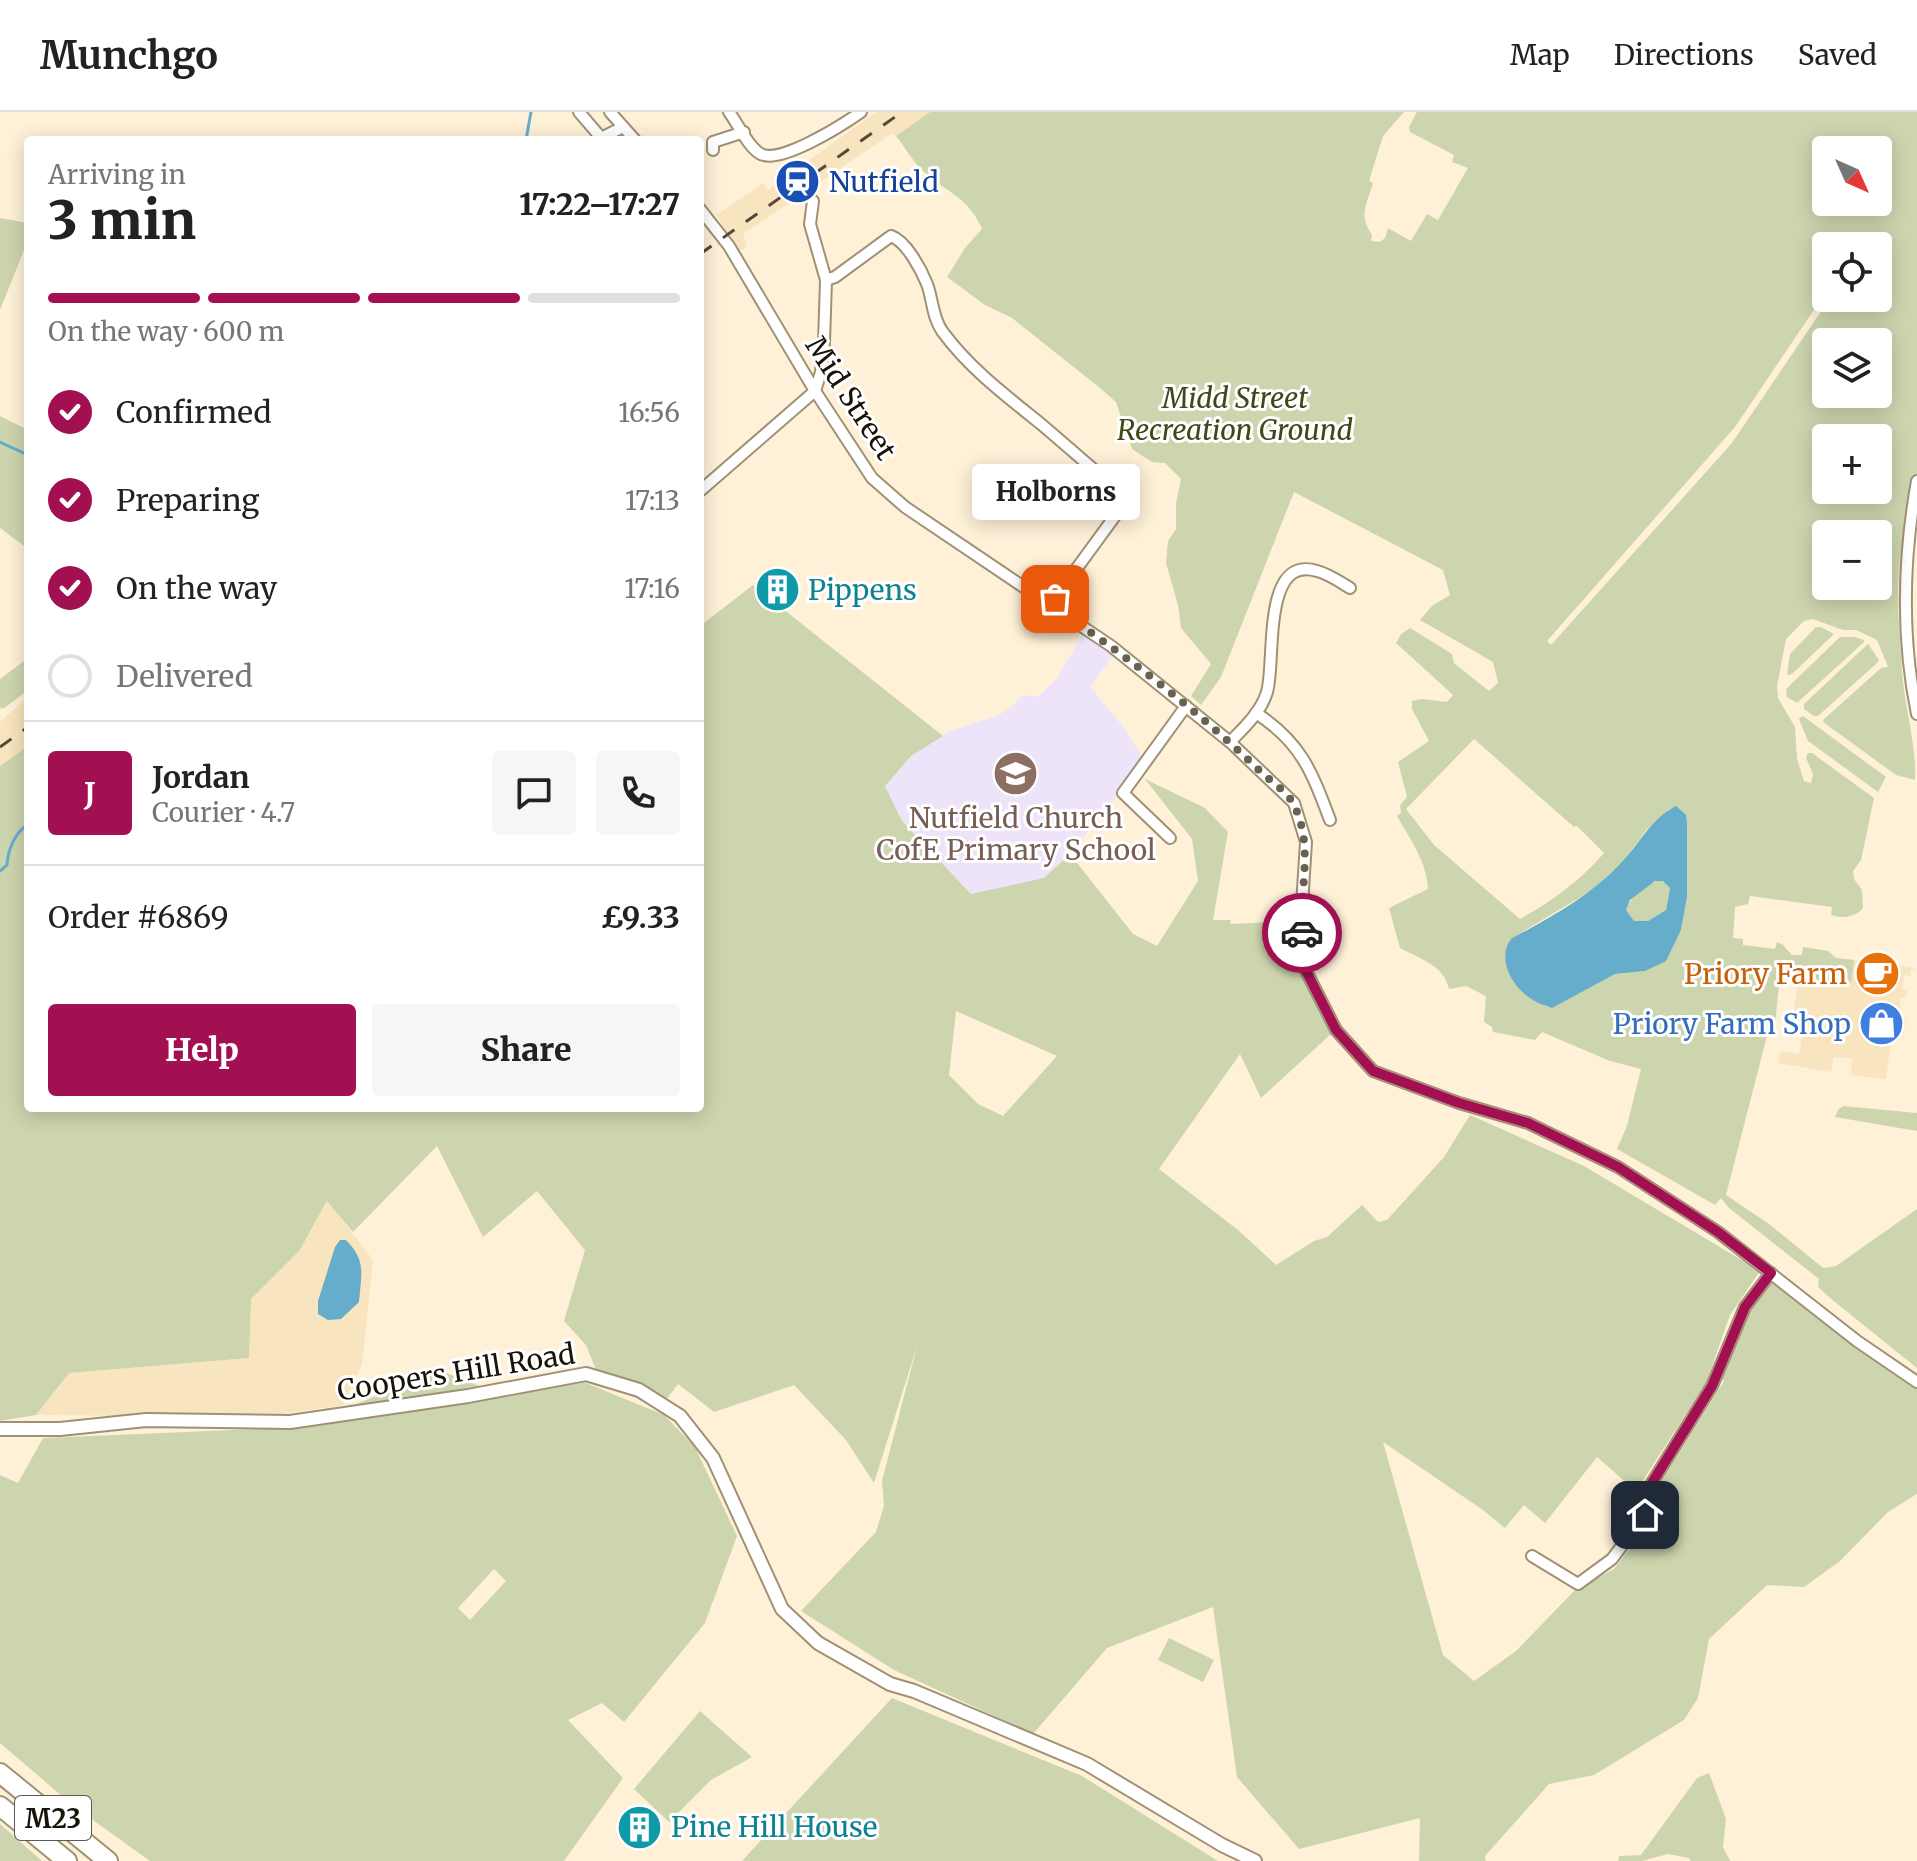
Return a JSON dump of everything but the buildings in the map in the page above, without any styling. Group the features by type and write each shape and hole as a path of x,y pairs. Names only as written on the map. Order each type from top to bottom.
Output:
{"highway":[{"name":"M23","path":"0,1773 108,1861"},
{"name":"M23","path":"0,1806 67,1861"}],"street":[{"path":"579,112 599,136"},
{"path":"610,112 631,136"},
{"path":"729,112 760,155 779,157 861,112"},
{"path":"607,136 623,127"},
{"path":"713,150 713,142 744,132"},
{"path":"704,488 815,391 821,372 824,342 826,280 810,224 813,201"},
{"name":"Mid Street","path":"704,214 729,246 815,391 872,478 905,507 1111,646 1230,742 1294,803 1306,842 1301,921 1303,965 1336,1030 1373,1071 1459,1103 1528,1123 1618,1167 1718,1232 1857,1341 1917,1382"},
{"path":"826,280 835,277 891,236 898,238 923,276 940,327 958,352 983,377 1125,497 1126,501 1050,605"},
{"path":"1917,481 1904,581 1907,650 1917,714"},
{"path":"1230,742 1265,699 1271,675 1276,600 1281,585 1290,575 1308,569 1326,574 1350,588"},
{"path":"1170,838 1123,793 1186,706"},
{"path":"1256,713 1280,729 1301,752 1330,820"},
{"path":"1532,1556 1578,1584 1612,1559 1645,1515 1647,1491 1712,1386 1745,1307 1771,1273"},
{"name":"Coopers Hill Road","path":"0,1429 60,1429 146,1420 290,1422 468,1396 586,1374 639,1390 680,1416 713,1458 782,1609 818,1643 890,1684 914,1691 1087,1764 1222,1845 1255,1861"}],"shaded area":[{"path":"876,112 930,112 896,136 891,134 743,234 747,247 737,252 717,215 763,183 768,190"},
{"name":"Nutfield Church CofE Primary School","path":"1086,629 1117,650 1090,687 1124,728 1145,761 1070,854 997,921 902,821 885,786 911,756 950,731 999,715 1023,695 1038,697 1057,678"},
{"path":"24,701 24,749 0,766 0,722"},
{"path":"1803,947 1828,951 1836,958 1916,968 1911,970 1911,976 1904,975 1902,989 1907,990 1905,998 1901,998 1899,1017 1906,1019 1904,1034 1892,1033 1886,1079 1851,1075 1852,1059 1834,1057 1831,1072 1778,1063 1780,1051 1799,1054 1803,1030 1792,1028 1798,977 1791,976 1791,955 1802,955"},
{"path":"328,1201 373,1260 362,1364 343,1405 259,1417 36,1415 69,1373 249,1358 251,1299 300,1250"}],"green space":[{"name":"Midd Street Recreation Ground","path":"930,112 1404,112 1383,136 1369,181 1373,183 1365,209 1365,221 1372,235 1371,241 1380,242 1388,228 1411,241 1427,214 1438,220 1468,168 1452,162 1454,155 1410,132 1409,127 1417,112 1917,112 1917,486 1912,485 1907,513 1898,596 1902,671 1915,780 1896,775 1823,722 1881,668 1888,667 1877,640 1856,630 1843,630 1813,619 1804,621 1786,639 1777,686 1778,698 1795,727 1797,759 1804,781 1811,783 1813,774 1806,758 1808,753 1812,753 1874,798 1861,860 1853,871 1854,879 1862,890 1863,908 1853,915 1840,917 1831,915 1832,907 1750,896 1748,904 1735,907 1733,938 1743,939 1743,945 1775,949 1777,942 1792,955 1802,955 1803,947 1828,951 1836,958 1854,960 1851,983 1816,980 1812,976 1780,976 1775,1024 1769,1028 1726,1195 1769,1224 1823,1268 1836,1266 1917,1209 1917,1368 1830,1298 1818,1287 1819,1279 1729,1208 1721,1198 1715,1205 1617,1149 1627,1126 1641,1069 1610,1061 1542,1032 1535,1040 1493,1032 1492,1027 1484,1022 1486,996 1466,986 1449,989 1437,968 1400,948 1389,908 1428,889 1421,860 1397,816 1401,813 1400,805 1407,797 1398,762 1429,741 1412,709 1412,701 1447,702 1453,695 1396,643 1401,634 1410,628 1452,654 1454,663 1489,691 1498,683 1493,662 1420,620 1432,606 1450,595 1443,570 1294,492 1221,677 1201,705 1191,696 1211,664 1181,628 1166,563 1168,541 1176,529 1176,503 1181,479 1165,463 1152,462 1132,449 1116,402 1100,388 1012,318 985,305 947,277 965,248 982,229 962,201 919,167 896,136","holes":["1812,232 1892,232 1892,312 1821,312 1732,443 1551,645 1547,641 1735,427 1813,312","1474,739 1574,827 1577,826 1604,853 1565,890 1520,919 1434,845 1406,809","1671,808 1687,822 1687,897 1681,930 1645,971 1615,974 1594,983 1512,938 1591,891 1622,863 1647,829"]},
{"path":"0,218 24,222 24,250 0,310"},
{"path":"0,416 24,428 24,546 0,528"},
{"path":"753,585 943,736 911,756 885,786 902,821 971,894 1044,878 1070,854 1133,934 1157,946 1198,881 1192,839 1145,779 1205,808 1228,832 1213,920 1231,920 1230,924 1296,921 1299,965 1331,1034 1261,1098 1240,1054 1159,1169 1238,1230 1276,1265 1314,1241 1327,1237 1362,1205 1378,1222 1387,1220 1444,1157 1470,1115 1584,1166 1760,1271 1730,1315 1706,1383 1636,1491 1597,1457 1545,1523 1524,1505 1505,1528 1383,1442 1443,1655 1474,1681 1516,1651 1575,1590 1614,1569 1653,1518 1655,1492 1724,1381 1719,1377 1744,1316 1772,1283 1917,1388 1917,1494 1888,1512 1840,1561 1804,1587 1767,1585 1709,1639 1698,1698 1684,1720 1594,1775 1549,1784 1485,1856 1486,1861 1419,1861 1420,1818 1299,1849 1237,1777 1213,1607 1107,1648 1033,1734 894,1670 801,1611 876,1532 884,1506 882,1481 917,1346 874,1483 846,1440 794,1385 714,1412 678,1384 666,1400 645,1387 597,1372 586,1345 564,1321 585,1250 537,1191 483,1237 437,1146 353,1232 327,1201 300,1250 251,1299 249,1358 69,1373 36,1415 0,1421 0,766 24,749 24,1112 704,1112 704,623","holes":["956,1011 1057,1056 1003,1116 978,1104 949,1075"]},
{"path":"1816,627 1834,634 1792,674 1787,675 1790,654"},
{"path":"1840,637 1855,637 1864,642 1797,703 1787,697 1786,689"},
{"path":"1868,644 1879,660 1877,663 1818,716 1804,709 1804,704"},
{"path":"24,661 24,693 3,709 0,708 0,679"},
{"path":"1803,716 1886,777 1878,792 1808,741 1799,719"},
{"path":"1663,880 1670,888 1666,910 1648,921 1634,921 1626,910 1632,900 1646,886"},
{"path":"1843,1106 1917,1113 1917,1131 1835,1117"},
{"path":"439,1370 507,1397 581,1381 664,1415 695,1447 737,1536 705,1623 624,1722 602,1703 568,1720 623,1778 564,1861 150,1861 76,1808 0,1743 0,1475 18,1483 43,1438 300,1427","holes":["494,1569 506,1581 470,1620 458,1608"]},
{"path":"1169,1638 1214,1660 1203,1682 1158,1660"},
{"path":"892,1698 1082,1776 1218,1861 742,1861"},
{"path":"700,1711 752,1757 711,1780 669,1822 634,1789"},
{"path":"1709,1773 1726,1819 1723,1847 1730,1861 1691,1861 1668,1854 1642,1861 1618,1861 1619,1856 1641,1855 1697,1778"},
{"path":"0,1824 42,1861 0,1861"}],"water":[{"path":"1676,806 1686,815 1687,897 1681,930 1666,961 1645,971 1615,974 1552,1008 1537,1003 1519,988 1509,972 1505,955 1512,938 1596,886 1667,811","holes":["1655,881 1663,881 1670,888 1666,910 1648,921 1634,921 1626,910 1630,900"]},
{"path":"340,1240 346,1240 360,1262 359,1302 341,1319 328,1320 318,1314 318,1301"}],"waterway":[{"path":"527,136 531,112"},
{"path":"0,442 24,453"},
{"path":"0,871 7,865 11,847 24,827"}],"railway":[{"path":"704,251 902,112"},
{"path":"0,747 24,730"}],"way so far":[{"path":"1055,599 1050,605 1111,646 1186,706 1230,742 1294,803 1306,842 1302,933"}],"place":[{"name":"Nutfield","path":"798,182"},
{"name":"Pippens","path":"777,590"},
{"name":"Holborns","path":"1055,599"},
{"name":"Nutfield Church CofE Primary School","path":"1016,773"},
{"name":"Priory Farm","path":"1878,974"},
{"name":"Priory Farm Shop","path":"1882,1024"},
{"name":"Pine Hill House","path":"640,1827"}],"route":[{"path":"1302,933 1303,965 1336,1030 1373,1071 1459,1103 1528,1123 1618,1167 1718,1232 1771,1273 1745,1307 1712,1386 1647,1491 1645,1515"}]}
